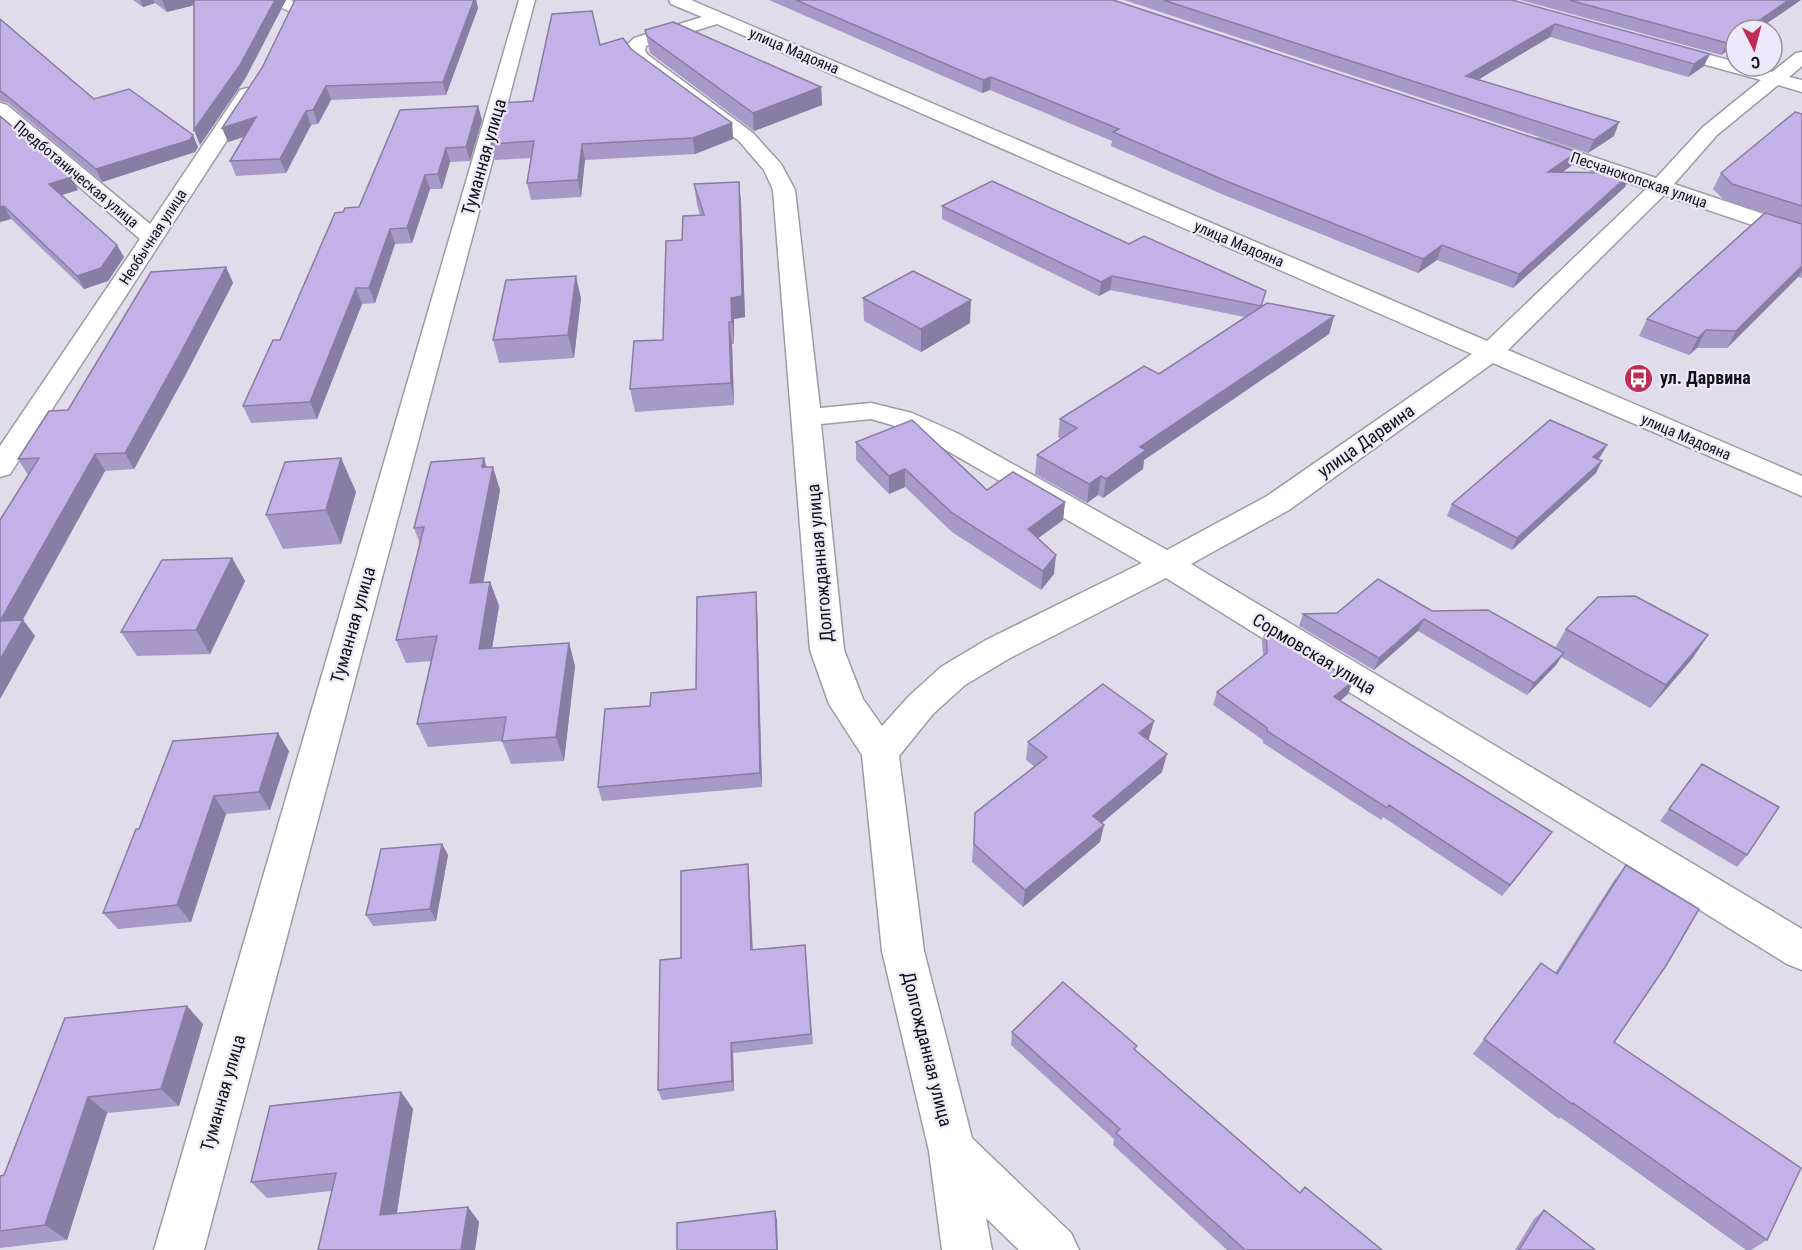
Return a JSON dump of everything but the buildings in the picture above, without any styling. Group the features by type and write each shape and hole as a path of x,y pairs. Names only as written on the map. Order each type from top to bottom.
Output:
{"street":[{"name":"Туманная улица","path":"179,1250 527,0"},
{"name":"улица Мадояна","path":"677,0 1802,487"},
{"path":"283,28 290,3"},
{"name":"Долгожданная улица","path":"717,18 640,42 636,45 636,51 641,59 746,137 774,168 784,190 827,650 847,704 880,753 903,951 952,1151 967,1250"},
{"path":"1650,44 1724,64"},
{"name":"улица Дарвина","path":"1784,70 1802,57"},
{"path":"1774,78 1802,86"},
{"name":"улица Дарвина","path":"880,753 921,705 953,676 998,649 1167,564 1278,503 1490,353 1659,188 1710,131 1774,78"},
{"name":"Необычная улица","path":"0,468 256,80"},
{"name":"Предботаническая улица","path":"0,109 153,239"},
{"name":"Песчанокопская улица","path":"1514,137 1802,235"},
{"name":"Сормовская улица","path":"807,417 871,411 902,419 949,440 1167,564 1802,951"},
{"path":"952,1151 1054,1250"}],"place":[{"name":"ул. Дарвина","path":"1639,378"}]}
